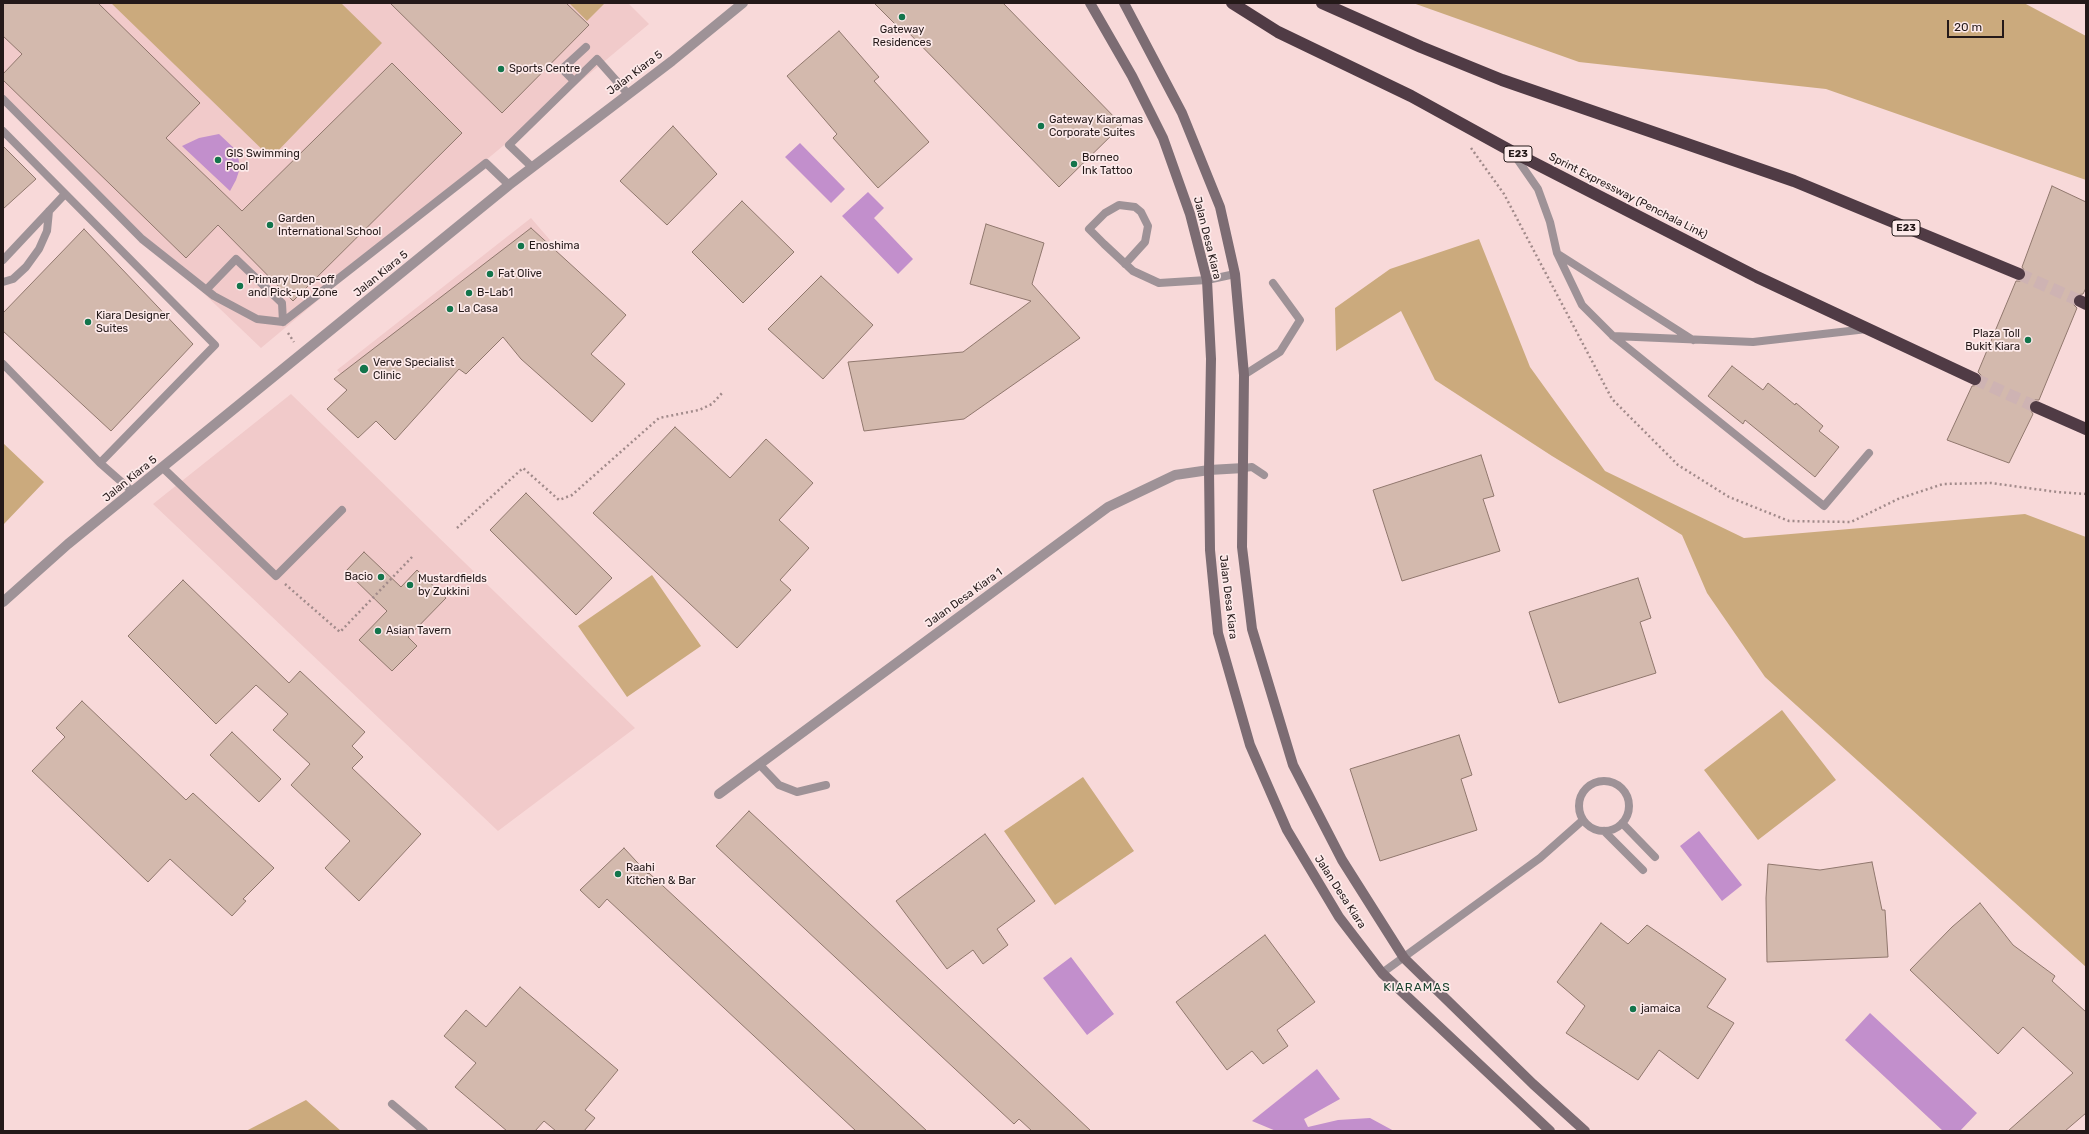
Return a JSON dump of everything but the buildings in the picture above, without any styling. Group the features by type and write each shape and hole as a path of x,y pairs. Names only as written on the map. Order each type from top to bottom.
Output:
{"highway":[{"name":"Sprint Expressway (Penchala Link)","path":"1232,3 1278,32 1410,96 1511,151 1757,277 1975,379"},
{"name":"E23","path":"1322,3 1421,47 1502,80 1794,181 2019,274"},
{"path":"2036,408 2086,429"}],"main road":[{"name":"Jalan Desa Kiara","path":"1090,3 1132,76 1163,138 1190,214 1207,280 1211,344 1209,470 1210,550 1218,633 1250,745 1287,830 1339,917 1382,973 1550,1131"},
{"name":"Jalan Desa Kiara","path":"1124,3 1182,113 1220,207 1235,274 1244,376 1242,547 1252,629 1293,765 1342,860 1404,958 1533,1084 1585,1131"}],"street":[{"name":"Jalan Kiara 5","path":"3,602 68,544 508,185 628,94 743,3"},
{"name":"Jalan Desa Kiara 1","path":"719,794 1108,507 1175,475 1209,470 1244,468"}],"lane":[{"path":"574,81 562,70 586,47"},
{"path":"532,167 509,145 597,59 628,94"},
{"path":"3,99 142,239 214,296 257,319 283,322 486,163 508,185"},
{"path":"3,131 215,345 100,463"},
{"path":"1511,151 1538,189 1550,222 1557,253 1582,305 1612,336 1824,506 1869,453"},
{"path":"3,260 66,194"},
{"path":"1125,264 1145,242 1148,234 1148,226 1141,212 1131,206 1119,205 1105,213 1090,229 1125,264 1133,271 1159,284 1207,280 1235,274"},
{"path":"3,282 12,279 26,266 39,249 47,232 49,211"},
{"path":"1557,253 1693,340"},
{"path":"206,290 236,259 282,303 283,322"},
{"path":"1244,376 1280,352 1300,320 1273,283"},
{"path":"1612,336 1752,342 1867,329"},
{"path":"3,364 100,463 133,492"},
{"path":"1244,468 1252,467 1264,475"},
{"path":"163,468 276,576 342,510"},
{"path":"759,764 779,784 797,792 826,785"},
{"path":"1598,782 1614,784 1626,795 1628,811 1622,824 1613,830 1604,831 1589,826 1583,820 1579,805 1585,790 1598,782"},
{"path":"1382,973 1540,858 1583,820"},
{"path":"1622,824 1655,857"},
{"path":"1604,831 1643,870"},
{"path":"392,1104 424,1131"}],"path":[{"path":"1471,147 1504,194 1612,399 1678,465 1729,497 1789,521 1850,522 1898,499 1944,484 1991,483 2057,492 2086,494"},
{"path":"287,331 293,340"},
{"path":"457,528 523,468 558,500 572,495 659,418 699,410 712,404 723,392"},
{"path":"276,576 340,632 413,556"}],"shaded area":[{"name":"Garden International School","path":"3,3 628,3 649,24 261,348 3,102"},
{"path":"111,3 341,3 382,43 271,158"},
{"path":"569,3 605,3 587,21"},
{"path":"1413,3 2024,3 2086,36 2086,180 1826,89 1579,62"},
{"name":"GIS Swimming Pool","path":"219,134 237,151 240,168 230,191 182,146 199,138"},
{"path":"800,143 845,189 831,203 785,157"},
{"path":"868,192 884,208 874,218 913,259 898,274 842,216"},
{"path":"531,218 550,240 360,394 337,370"},
{"path":"1479,239 1530,367 1605,471 1744,538 2025,514 2086,537 2086,967 1765,677 1707,593 1682,535 1552,456 1435,380 1401,311 1336,351 1335,308 1390,269"},
{"path":"291,394 635,728 498,831 153,504"},
{"path":"3,443 44,482 3,525"},
{"path":"652,575 701,646 627,697 578,626"},
{"path":"1782,710 1836,780 1758,840 1704,770"},
{"path":"1083,777 1134,851 1055,905 1004,831"},
{"path":"1699,831 1742,885 1722,901 1680,846"},
{"path":"1071,957 1114,1014 1087,1035 1043,978"},
{"path":"1870,1013 1977,1113 1960,1131 1943,1131 1845,1040"},
{"path":"1317,1069 1340,1099 1304,1119 1308,1127 1338,1120 1370,1118 1394,1131 1276,1131 1252,1121"},
{"path":"306,1100 341,1131 246,1131"}],"tunnel":[{"path":"2019,274 2080,301"},
{"path":"1975,379 2036,407"}],"place":[{"name":"Gateway Residences","path":"902,17"},
{"name":"Sports Centre","path":"501,69"},
{"name":"Gateway Kiaramas Corporate Suites","path":"1041,126"},
{"name":"GIS Swimming Pool","path":"218,160"},
{"name":"Borneo Ink Tattoo","path":"1074,164"},
{"name":"Garden International School","path":"270,225"},
{"name":"Enoshima","path":"521,246"},
{"name":"Fat Olive","path":"490,274"},
{"name":"Primary Drop-off and Pick-up Zone","path":"240,286"},
{"name":"B-Lab1","path":"469,293"},
{"name":"La Casa","path":"450,309"},
{"name":"Kiara Designer Suites","path":"88,322"},
{"name":"Plaza Toll Bukit Kiara","path":"2028,340"},
{"name":"Verve Specialist Clinic","path":"364,369"},
{"name":"Bacio","path":"381,577"},
{"name":"Mustardfields by Zukkini","path":"410,585"},
{"name":"Asian Tavern","path":"378,631"},
{"name":"Raahi Kitchen & Bar","path":"618,874"},
{"name":"jamaica","path":"1633,1009"}],"district":[{"name":"KIARAMAS","path":"1417,988"}]}
